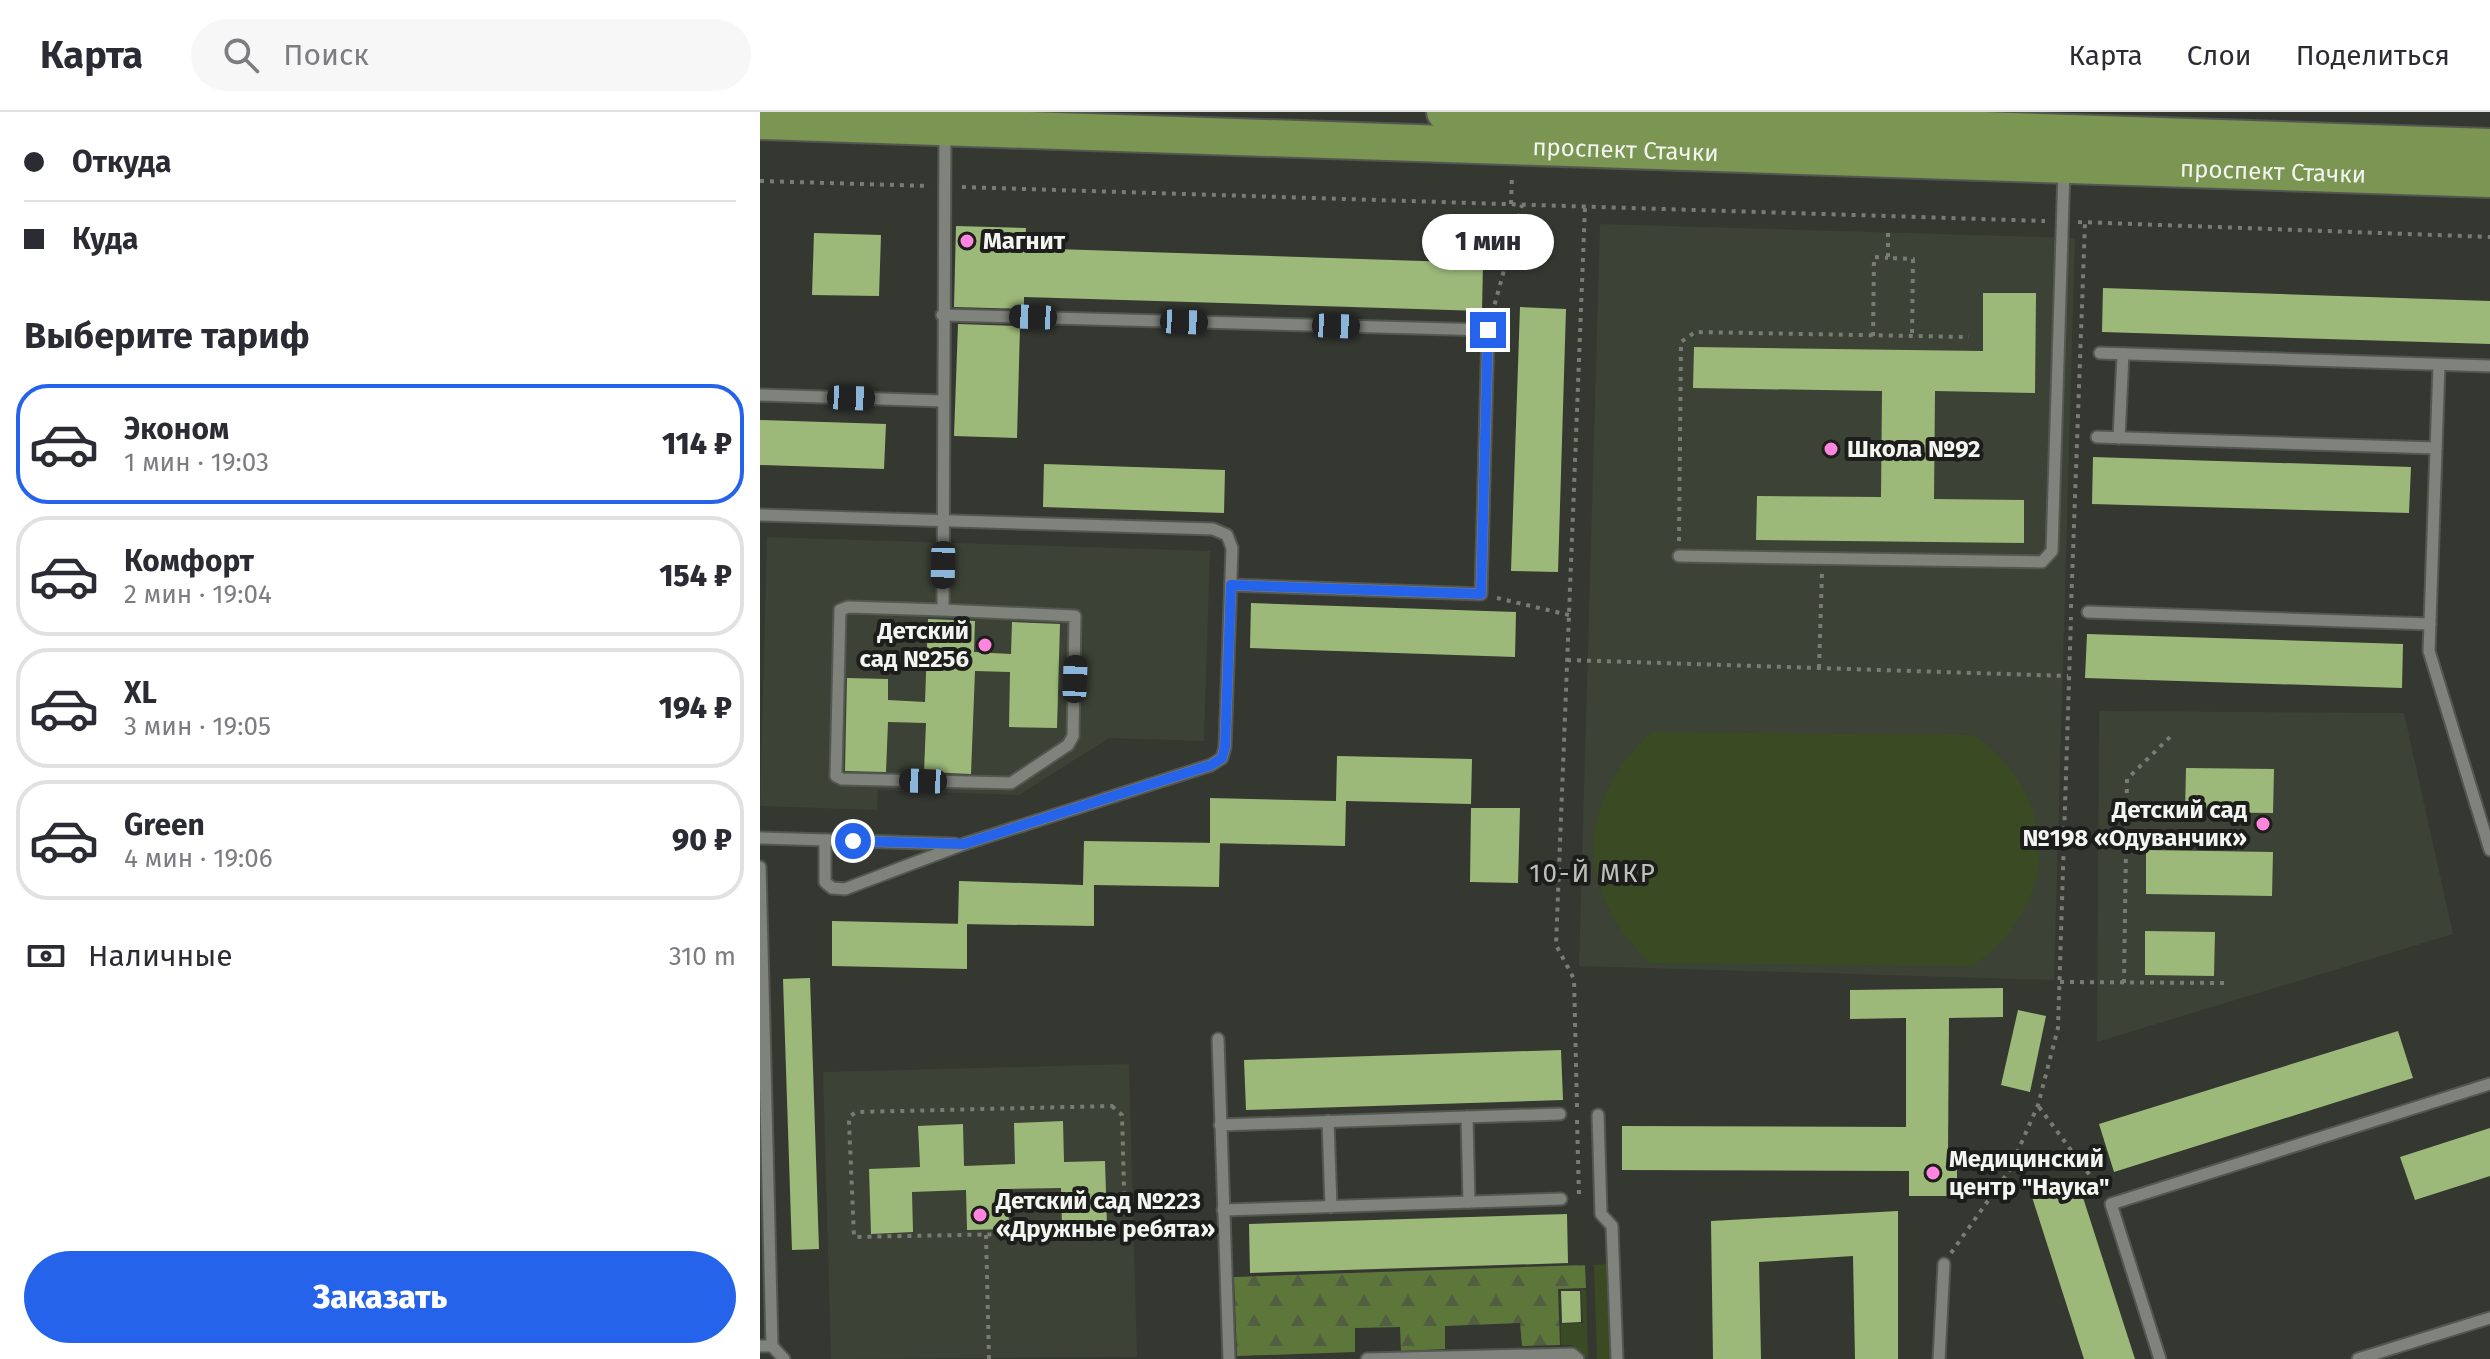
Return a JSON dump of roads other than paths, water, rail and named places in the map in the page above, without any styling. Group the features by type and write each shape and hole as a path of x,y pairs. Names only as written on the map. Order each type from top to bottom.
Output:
{"main road":[{"name":"проспект Стачки","path":"1445,112 1600,114 1639,134 2064,165 2490,179"},
{"name":"проспект Стачки","path":"760,121 945,127 1639,134 2049,127 2490,147"}],"lane":[{"path":"943,610 945,127"},
{"path":"1679,556 2042,562 2052,551 2064,165"},
{"path":"942,315 1488,330 1481,594 1231,585"},
{"path":"2100,353 2490,366"},
{"path":"2119,438 2123,354"},
{"path":"2439,365 2429,651 2490,850"},
{"path":"760,395 943,401"},
{"path":"2097,437 2436,448"},
{"path":"760,515 1213,529 1227,535 1232,548 1225,747 1222,758 1211,765 964,844 845,889 832,888 825,882 825,840"},
{"path":"848,607 943,610 1075,616 1072,741 1011,783 836,776 840,610 848,607"},
{"path":"2088,612 2430,624"},
{"path":"760,838 964,844"},
{"path":"760,867 766,1346 784,1359"},
{"path":"1218,1039 1229,1359"},
{"path":"2160,1359 2111,1204 2490,1084"},
{"path":"1220,1125 1560,1114"},
{"path":"1598,1115 1601,1214 1612,1226 1617,1359"},
{"path":"1467,1117 1469,1202"},
{"path":"1328,1121 1331,1207"},
{"path":"1223,1210 1561,1199"},
{"path":"1939,1359 1944,1264"},
{"path":"2358,1359 2490,1318"},
{"path":"1367,1359 1572,1354 1578,1359"}],"place":[{"name":"Магнит","path":"967,241"},
{"name":"Школа №92","path":"1831,449"},
{"name":"Детский сад №256","path":"985,645"},
{"name":"Детский сад №198 «Одуванчик»","path":"2263,824"},
{"name":"Медицинский центр \"Наука\"","path":"1933,1173"},
{"name":"Детский сад №223 «Дружные ребята»","path":"980,1215"}],"district":[{"name":"10-Й МКР","path":"1593,873"}]}
